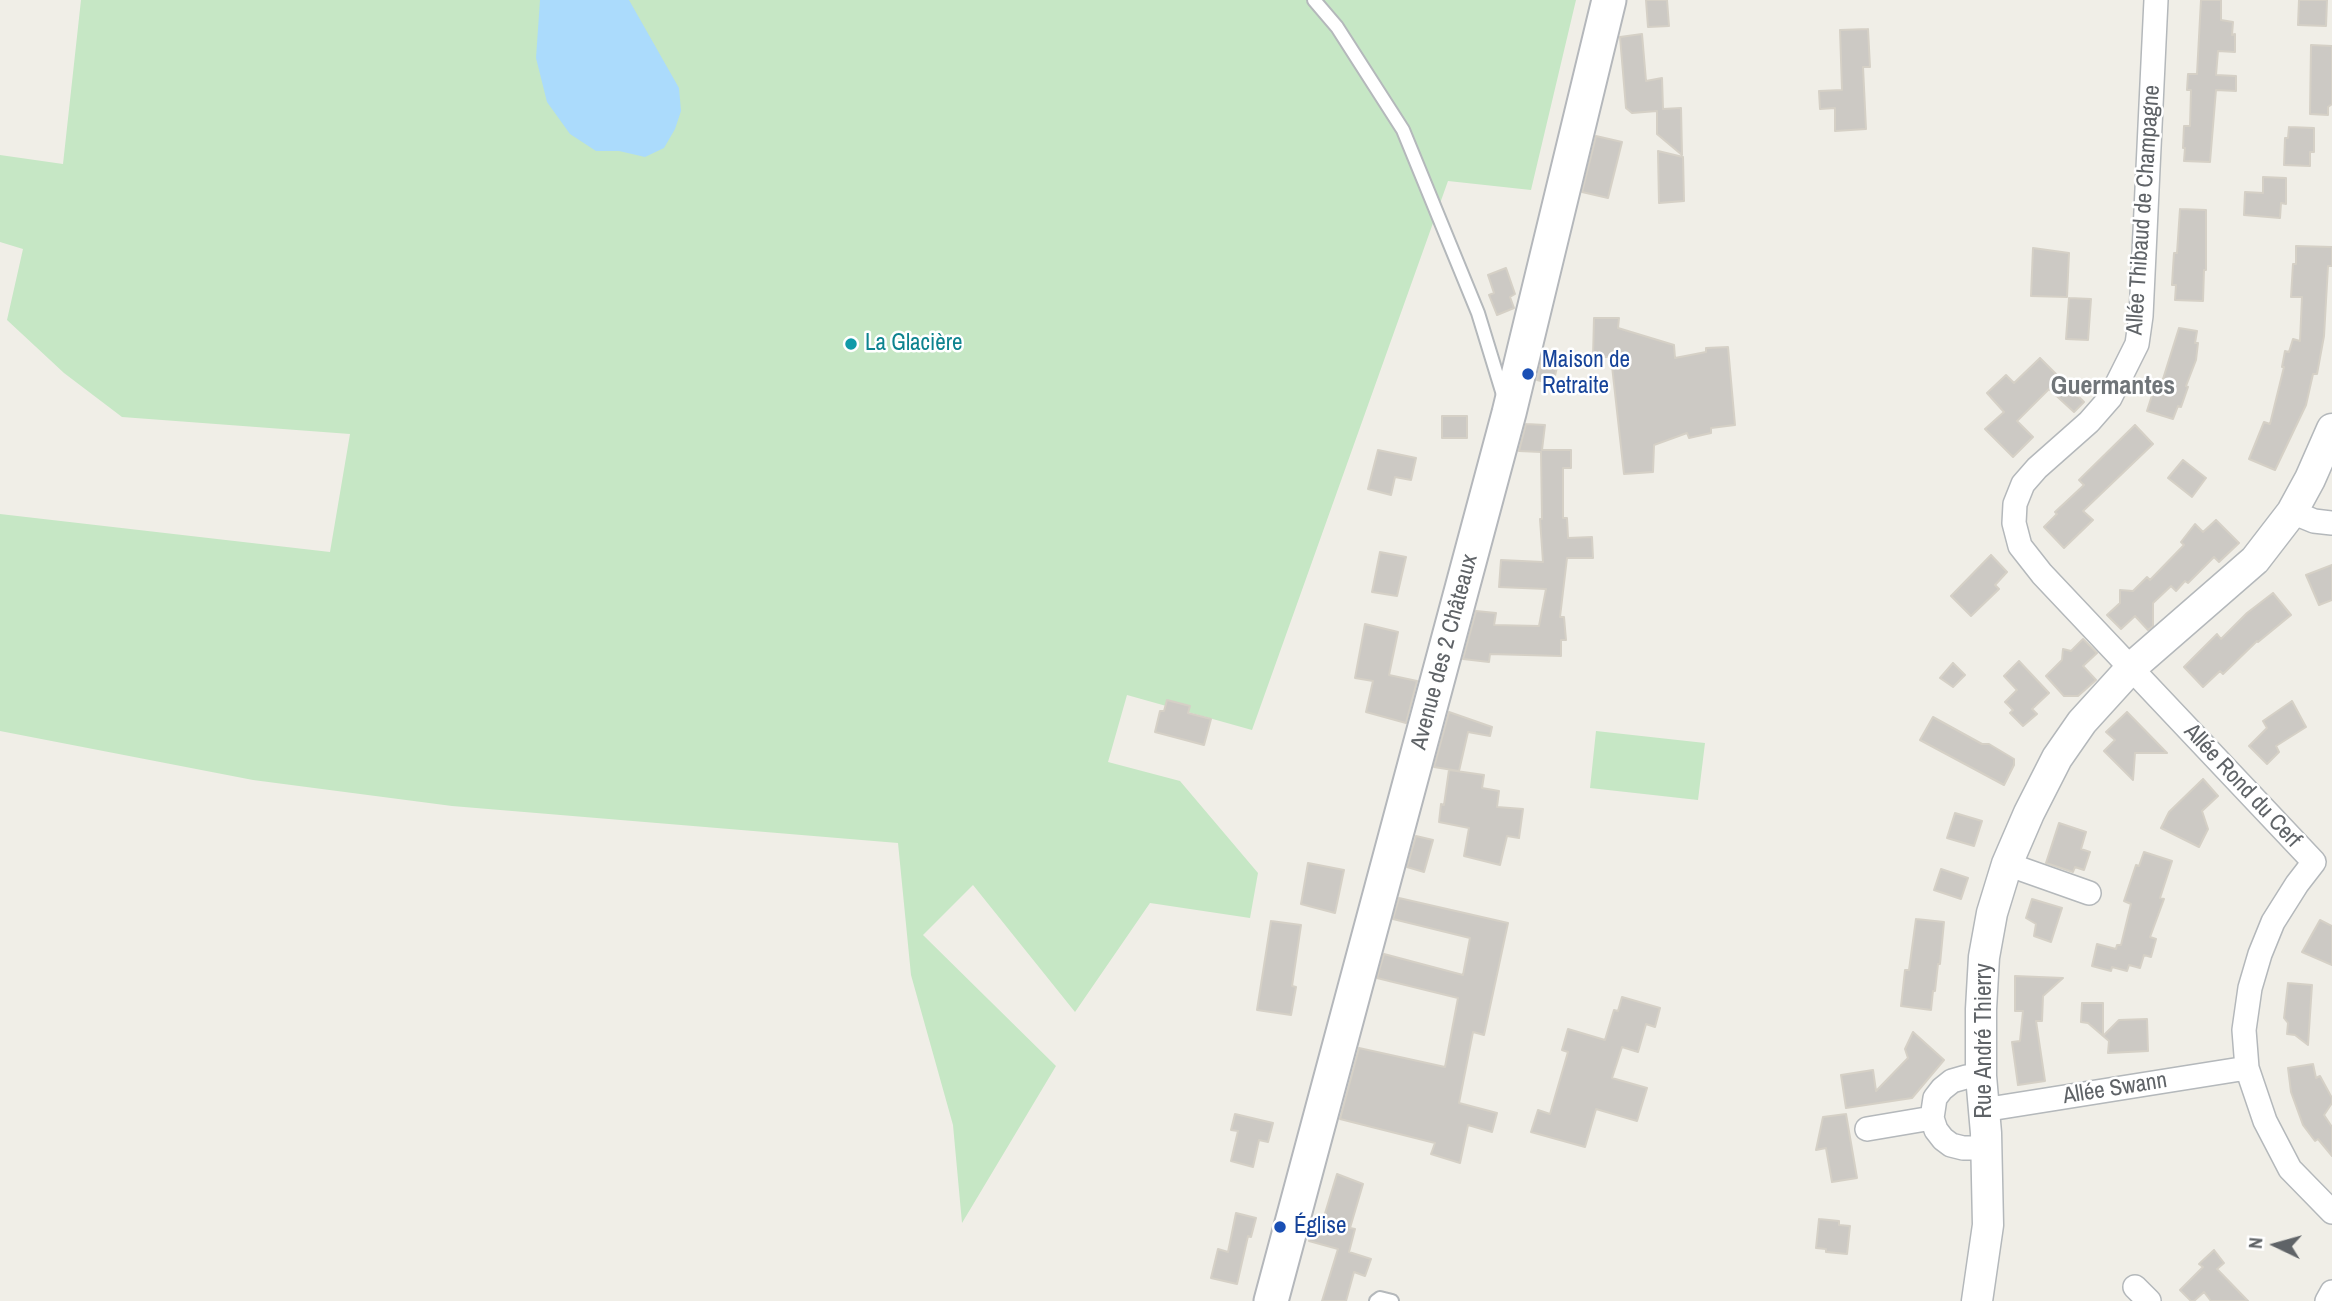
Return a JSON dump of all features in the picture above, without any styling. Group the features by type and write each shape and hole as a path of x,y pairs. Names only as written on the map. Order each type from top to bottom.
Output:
{"main road":[{"name":"Avenue des 2 Châteaux","path":"1271,1301 1509,413 1609,0"}],"street":[{"name":"Allée Thibaud de Champagne","path":"2132,667 2020,547 2014,523 2014,504 2024,484 2037,468 2089,422 2110,398 2137,344 2141,316 2156,0"},
{"name":"Rue André Thierry","path":"1977,1301 1988,1225 1981,1076 1984,957 1992,912 2007,864 2057,758 2082,722 2132,667 2255,560 2292,512 2331,437"},
{"path":"2292,512 2315,521 2332,523"},
{"name":"Allée Rond du Cerf","path":"2132,667 2323,856 2297,884 2273,922 2250,988 2244,1030 2247,1068 2265,1121 2290,1169 2332,1212"},
{"path":"2007,864 2089,893"},
{"name":"Allée Swann","path":"1983,1110 2247,1068"},
{"path":"1981,1076 1952,1081 1942,1089 1935,1098 1932,1118 1943,1139 1951,1145 1963,1148 1986,1147"},
{"path":"1867,1129 1932,1118"},
{"path":"2327,1301 2332,1292"}],"lane":[{"path":"1314,0 1337,27 1403,130 1478,313 1509,413"},
{"path":"1376,1301 1380,1298 1392,1301"}],"green space":[{"path":"81,0 1576,0 1531,190 1448,181 1252,730 1127,695 1108,762 1180,781 1258,873 1250,918 1150,903 1075,1012 973,885 923,935 1056,1066 962,1223 953,1125 911,975 898,843 452,806 253,780 0,731 0,514 330,552 350,434 122,417 64,373 7,320 23,249 0,242 0,155 63,164"},
{"path":"1596,731 1705,743 1698,800 1590,788"}],"water":[{"path":"540,0 629,0 679,88 681,111 664,148 645,157 619,151 596,151 570,134 547,102 536,58"}],"building":[{"path":"1646,0 1667,0 1669,26 1648,27"},
{"path":"2201,0 2221,0 2221,20 2233,22 2232,35 2235,34 2235,52 2218,51 2216,75 2236,76 2236,91 2216,90 2210,162 2184,161 2183,148 2184,126 2190,126 2191,90 2187,90 2188,74 2197,74"},
{"path":"2299,0 2327,0 2326,26 2298,25"},
{"path":"1868,29 1870,67 1863,67 1866,129 1835,131 1835,108 1820,109 1819,91 1842,90 1840,30"},
{"path":"1642,34 1646,81 1662,78 1663,109 1681,108 1682,155 1657,134 1657,111 1632,113 1626,108 1620,37"},
{"path":"2311,45 2332,46 2332,104 2328,107 2328,115 2310,114"},
{"path":"2289,127 2314,128 2314,152 2310,152 2310,166 2284,165 2285,138 2288,138"},
{"path":"1596,136 1622,142 1608,198 1582,192"},
{"path":"1658,151 1683,157 1684,201 1659,203"},
{"path":"2263,177 2286,178 2286,204 2281,203 2280,218 2244,215 2245,192 2263,193"},
{"path":"2180,209 2206,210 2203,301 2175,300 2176,285 2172,285"},
{"path":"2296,246 2332,247 2332,266 2328,266 2324,336 2317,374 2313,374 2306,405 2275,470 2249,459 2264,422 2270,424 2284,367 2285,351 2289,352 2293,339 2300,341 2302,297 2291,297"},
{"path":"2033,248 2069,253 2067,297 2031,296"},
{"path":"1506,268 1515,294 1510,297 1514,308 1497,315 1489,295 1494,293 1488,275"},
{"path":"2069,298 2091,299 2088,340 2066,339"},
{"path":"1594,318 1619,318 1618,328 1674,345 1675,358 1706,352 1706,348 1728,347 1735,425 1711,428 1711,433 1689,438 1687,433 1654,445 1653,472 1624,474 1611,357 1593,357"},
{"path":"2179,328 2197,331 2195,343 2198,343 2196,360 2186,386 2188,387 2181,407 2178,406 2173,419 2147,411 2154,389 2158,390 2163,379"},
{"path":"1543,355 1559,359 1553,384 1537,380"},
{"path":"2040,358 2084,402 2074,412 2049,389 2017,421 2033,437 2013,457 1985,429 2004,412 1987,393 2006,375 2014,383"},
{"path":"1442,416 1467,416 1467,438 1442,438"},
{"path":"1526,424 1545,425 1542,450 1571,450 1571,468 1563,468 1563,518 1567,518 1568,538 1592,537 1593,558 1567,558 1560,617 1564,617 1566,640 1561,640 1561,656 1490,654 1489,662 1463,659 1476,611 1496,613 1494,625 1539,626 1546,589 1499,587 1501,560 1543,562 1540,519 1541,452 1519,451"},
{"path":"2135,425 2153,444 2083,511 2093,520 2064,548 2044,527 2057,514 2055,512 2084,485 2079,480"},
{"path":"1378,450 1416,458 1411,480 1395,477 1391,495 1368,489"},
{"path":"2183,460 2206,478 2192,497 2168,478"},
{"path":"2216,520 2239,543 2219,562 2214,557 2188,583 2185,581 2176,591 2171,586 2153,603 2153,626 2148,630 2135,616 2121,629 2107,615 2120,603 2120,590 2133,591 2147,577 2150,580 2184,545 2181,542 2195,524 2203,532"},
{"path":"1380,552 1406,557 1397,596 1372,592"},
{"path":"1991,555 2007,572 1995,585 1999,589 1971,616 1951,596"},
{"path":"2332,565 2332,600 2319,605 2306,575"},
{"path":"2273,593 2291,615 2257,641 2223,674 2220,671 2203,687 2184,667 2217,634 2221,639 2247,613"},
{"path":"1365,624 1398,632 1389,675 1417,681 1406,723 1366,712 1373,681 1355,678"},
{"path":"2083,639 2097,653 2083,666 2096,680 2078,696 2064,696 2046,676 2062,660 2063,649 2071,651"},
{"path":"2019,661 2049,693 2032,709 2037,714 2023,726 2010,713 2013,710 2005,702 2017,690 2004,676"},
{"path":"1953,663 1965,675 1953,687 1940,678"},
{"path":"1167,700 1190,706 1188,713 1211,719 1204,745 1155,732 1160,711 1164,711"},
{"path":"2292,701 2306,727 2276,746 2279,752 2267,764 2249,746 2267,728 2263,721"},
{"path":"1449,712 1492,727 1490,736 1468,732 1459,771 1434,767"},
{"path":"2127,712 2167,753 2135,753 2133,780 2104,751 2115,740 2106,732"},
{"path":"1933,717 2014,759 2014,765 2004,785 1920,740"},
{"path":"1449,770 1484,775 1482,788 1499,791 1497,807 1523,809 1519,838 1507,836 1500,865 1464,856 1469,828 1439,822"},
{"path":"2203,779 2218,796 2202,811 2208,829 2199,847 2161,828 2169,812"},
{"path":"1955,813 1982,821 1974,846 1947,838"},
{"path":"2059,823 2086,832 2081,849 2090,852 2084,870 2075,867 2073,872 2046,863"},
{"path":"1416,836 1433,840 1424,872 1407,867"},
{"path":"2144,852 2172,861 2160,898 2164,899 2150,937 2156,939 2151,957 2144,955 2140,968 2129,965 2127,971 2112,967 2111,971 2092,966 2097,944 2116,949 2117,945 2121,945 2131,904 2124,901 2136,865 2139,866"},
{"path":"1308,863 1344,870 1335,913 1301,904"},
{"path":"1941,869 1968,878 1961,899 1934,890"},
{"path":"1399,898 1508,923 1484,1035 1473,1032 1459,1103 1497,1113 1492,1132 1468,1125 1460,1163 1431,1154 1435,1143 1340,1119 1359,1048 1445,1067 1458,998 1377,978 1384,954 1463,975 1470,938 1393,919"},
{"path":"2032,899 2062,908 2051,942 2034,936 2036,924 2026,918"},
{"path":"1916,919 1944,922 1940,964 1931,1010 1901,1006 1905,970 1909,970"},
{"path":"2320,920 2332,926 2332,965 2302,952"},
{"path":"1271,921 1301,925 1292,986 1296,987 1291,1015 1257,1010"},
{"path":"2015,976 2063,978 2043,996 2042,1021 2036,1021 2045,1081 2018,1085 2012,1042 2020,1041 2023,1011 2015,1011"},
{"path":"2288,983 2312,985 2308,1045 2295,1035 2287,1034 2288,1023 2284,1018"},
{"path":"1622,997 1660,1008 1655,1027 1646,1024 1638,1052 1622,1047 1612,1078 1647,1088 1637,1121 1596,1109 1585,1147 1531,1132 1538,1110 1550,1114 1568,1052 1562,1050 1568,1029 1605,1040 1614,1010 1618,1011"},
{"path":"2082,1003 2103,1003 2103,1036 2088,1023 2081,1022"},
{"path":"2147,1019 2148,1051 2108,1053 2109,1041 2103,1036 2119,1020"},
{"path":"1913,1032 1944,1060 1912,1098 1846,1108 1841,1075 1873,1070 1876,1091 1908,1058 1905,1049"},
{"path":"2313,1064 2316,1078 2320,1076 2332,1098 2332,1103 2324,1115 2332,1127 2332,1156 2318,1139 2315,1141 2303,1125 2291,1092 2288,1068"},
{"path":"1235,1114 1273,1123 1268,1142 1259,1140 1253,1167 1231,1161 1238,1131 1231,1130"},
{"path":"1846,1114 1857,1178 1832,1182 1826,1148 1816,1150 1823,1117"},
{"path":"1337,1174 1363,1184 1350,1228 1355,1229 1349,1252 1371,1259 1365,1276 1354,1272 1346,1301 1322,1301 1338,1249 1309,1241 1315,1218 1323,1220"},
{"path":"1236,1213 1256,1218 1251,1237 1248,1236 1237,1284 1211,1278 1218,1249 1228,1252"},
{"path":"1819,1219 1839,1221 1839,1225 1850,1226 1847,1254 1816,1248"},
{"path":"2214,1250 2224,1263 2217,1269 2248,1301 2211,1301 2204,1292 2191,1301 2180,1290 2203,1267 2199,1264"}],"place":[{"name":"La Glacière","path":"851,344"},
{"name":"Maison de Retraite","path":"1528,374"},
{"name":"Église","path":"1280,1227"}],"district":[{"name":"Guermantes","path":"2113,387"}]}
